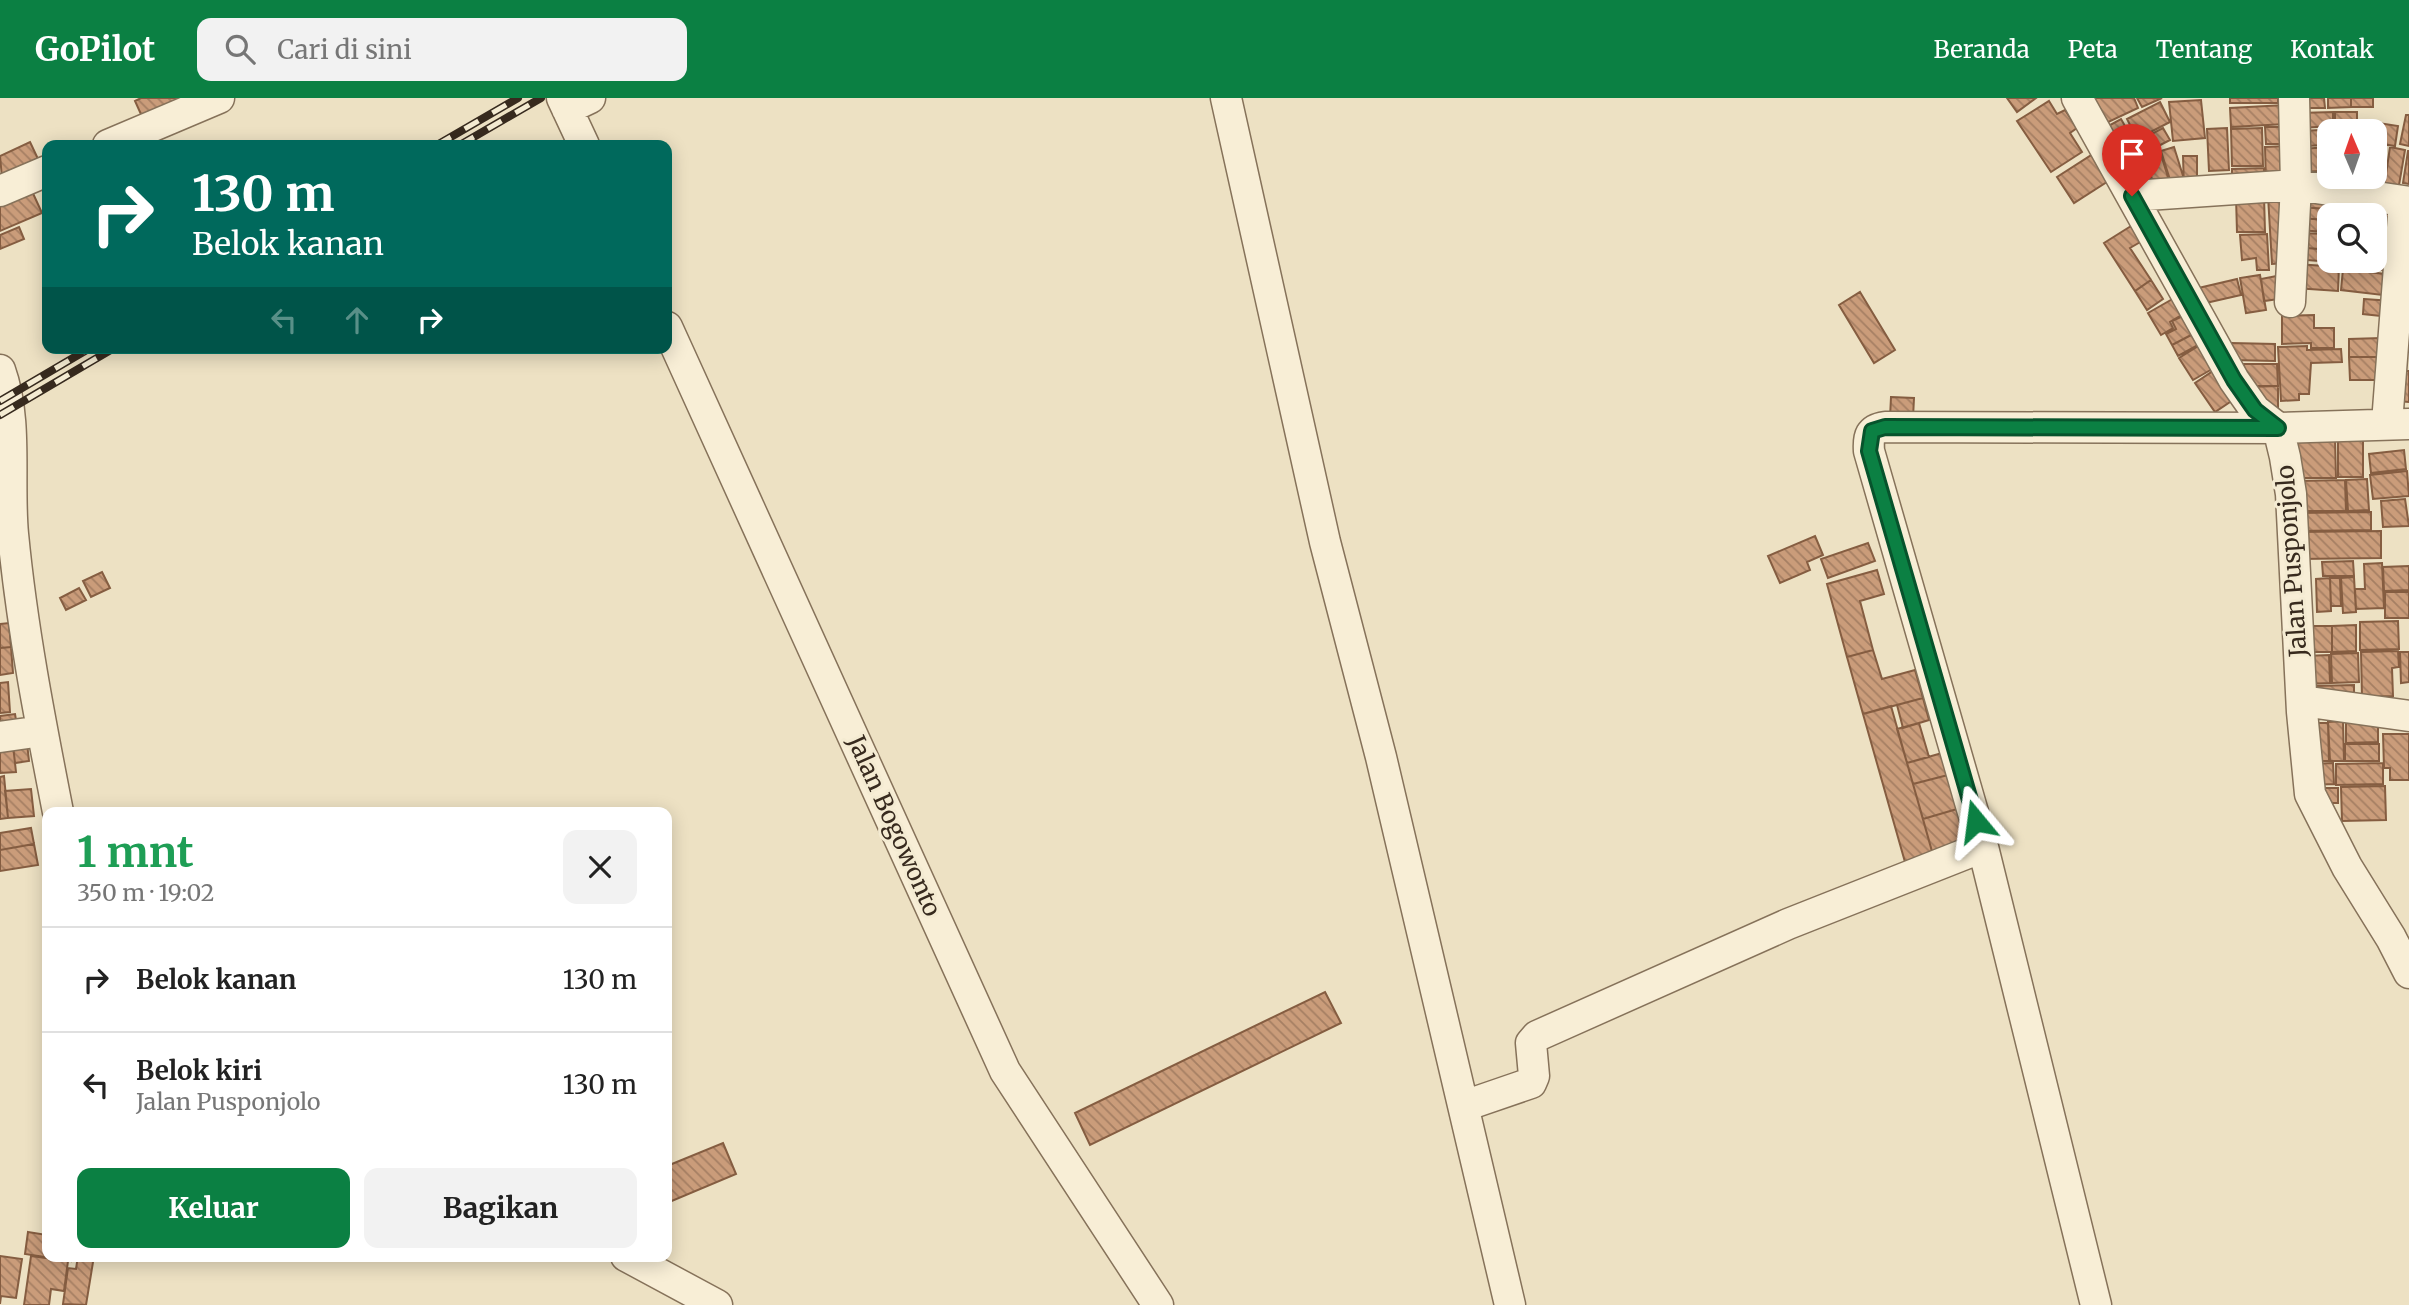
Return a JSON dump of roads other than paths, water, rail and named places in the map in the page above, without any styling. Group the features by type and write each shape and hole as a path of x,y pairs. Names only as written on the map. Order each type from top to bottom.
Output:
{"street":[{"path":"120,140 219,98"},
{"path":"1226,98 1325,542 1381,757 1510,1305"},
{"path":"2077,98 2234,380 2255,410 2278,428"},
{"path":"2290,302 2296,186 2294,98"},
{"path":"573,102 583,140"},
{"path":"0,191 42,173"},
{"path":"2096,1305 1983,847 1869,451 1872,431 1885,427 2278,428 2398,424 2407,202 2296,186 2132,196"},
{"name":"Jalan Bogowonto","path":"672,338 1005,1071 1158,1305"},
{"path":"0,370 8,410 12,526 10,605 42,731 57,807"},
{"name":"Jalan Pusponjolo","path":"2278,428 2291,494 2302,701 2310,794 2347,867 2399,931 2409,973"},
{"path":"2302,701 2409,716"},
{"path":"0,737 42,731"},
{"path":"1464,1107 1531,1083 1534,1076 1531,1043 1537,1036 1788,924 1983,847"},
{"path":"637,1262 717,1305"}],"railway":[{"path":"446,140 518,98"},
{"path":"469,140 541,98"},
{"path":"0,401 80,354"},
{"path":"0,415 104,354"}]}
